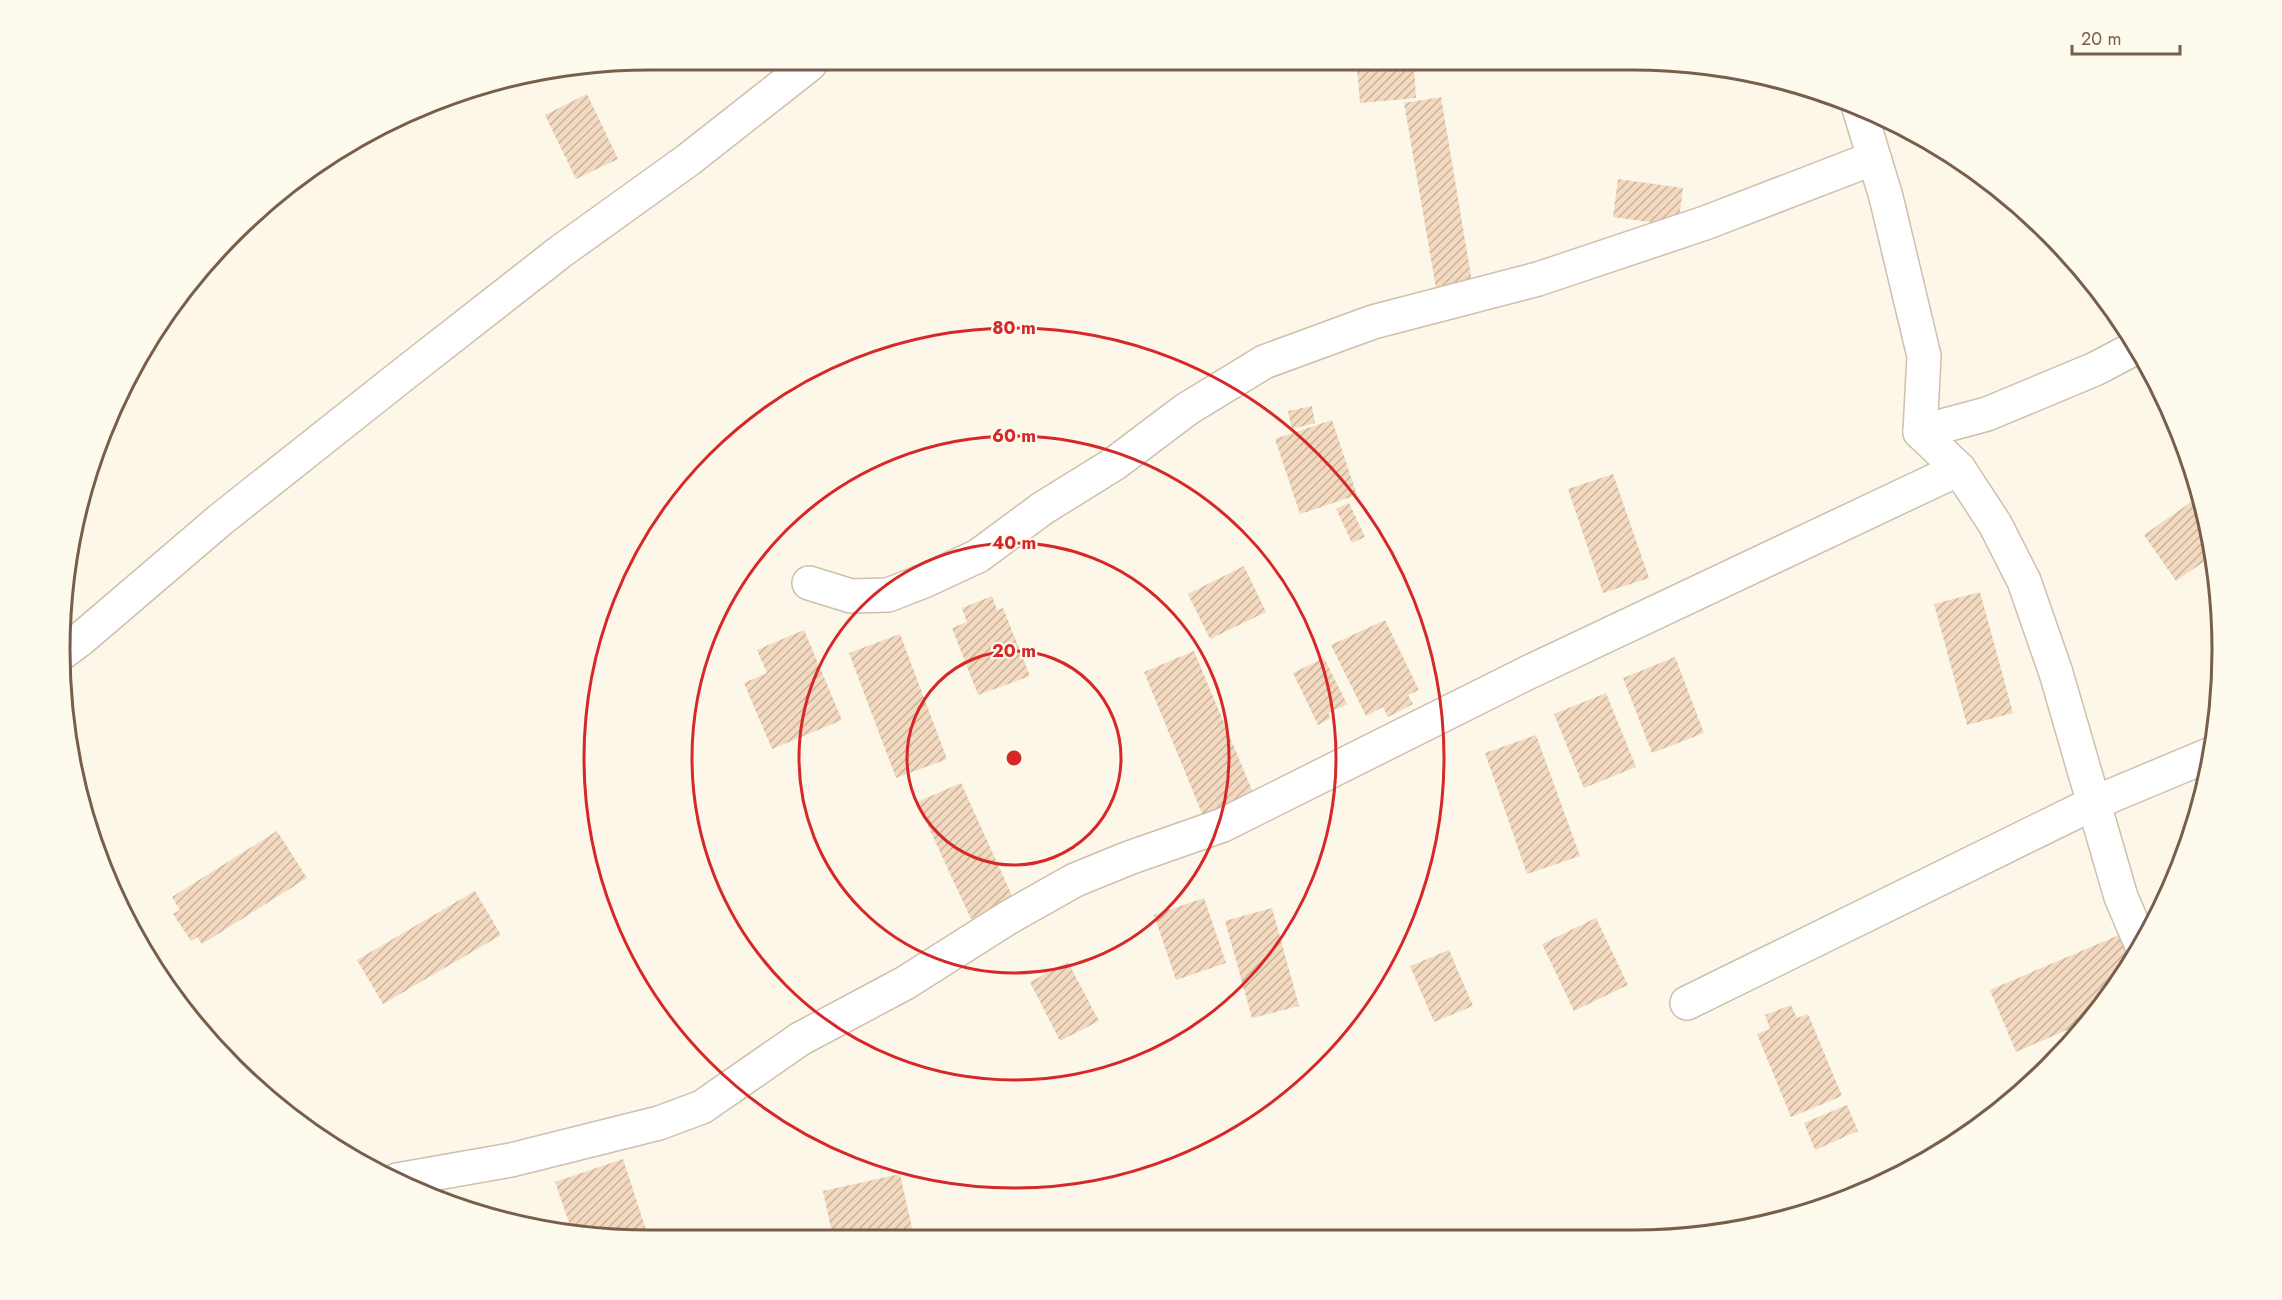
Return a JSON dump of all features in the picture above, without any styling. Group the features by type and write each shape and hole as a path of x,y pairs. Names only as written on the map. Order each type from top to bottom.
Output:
{"street":[{"path":"70,647 220,520 404,374 560,252 688,160 802,70"},
{"path":"1862,119 1924,356 1920,432"},
{"path":"809,582 851,596 888,595 924,581 978,556 1043,508 1114,464 1187,409 1264,362 1373,322 1538,279 1694,226 1874,158"},
{"path":"1920,432 1987,414 2095,369 2129,351"},
{"path":"1920,432 1959,468 1995,524 2024,581 2056,673 2121,897 2137,934"},
{"path":"411,1178 511,1160 553,1150 659,1123 702,1107 800,1039 905,983 1011,916 1075,880 1129,858 1223,825 1527,673 1959,468"},
{"path":"1687,1003 2094,803 2201,758"}],"building":[{"path":"1357,70 1414,70 1416,98 1360,103"},
{"path":"587,94 618,159 576,179 545,115"},
{"path":"1441,97 1473,288 1437,294 1404,103"},
{"path":"1618,179 1683,188 1678,226 1613,217"},
{"path":"1312,406 1315,423 1292,429 1288,411"},
{"path":"1332,420 1357,495 1300,514 1275,439"},
{"path":"1613,474 1649,578 1603,593 1568,489"},
{"path":"2192,501 2205,561 2176,581 2144,535"},
{"path":"1349,503 1365,537 1352,543 1336,509"},
{"path":"1244,566 1266,612 1210,639 1188,594"},
{"path":"1980,592 2013,713 1967,725 1934,604"},
{"path":"992,596 997,610 1003,608 1030,676 978,695 952,628 967,622 962,608"},
{"path":"1385,620 1419,690 1408,695 1413,704 1388,717 1383,707 1366,716 1331,645"},
{"path":"804,630 842,720 772,749 744,683 767,673 757,650"},
{"path":"900,634 947,759 896,778 849,653"},
{"path":"1194,651 1254,795 1203,816 1144,672"},
{"path":"1675,657 1704,733 1652,753 1623,678"},
{"path":"1324,658 1347,704 1328,713 1331,718 1318,725 1293,673"},
{"path":"1606,693 1636,767 1584,788 1554,714"},
{"path":"1536,735 1580,856 1527,874 1485,753"},
{"path":"961,783 1014,900 971,919 917,802"},
{"path":"277,831 307,878 202,944 197,937 191,941 173,914 180,910 172,897"},
{"path":"475,891 501,935 383,1004 357,960"},
{"path":"1204,898 1226,963 1176,980 1154,915"},
{"path":"1272,908 1299,1006 1252,1018 1225,921"},
{"path":"1596,918 1628,985 1574,1011 1542,944"},
{"path":"2119,935 2126,953 2092,1003 2071,1028 2016,1052 1990,990"},
{"path":"1449,950 1473,1006 1434,1022 1410,966"},
{"path":"1068,962 1099,1021 1060,1041 1030,982"},
{"path":"1791,1005 1797,1018 1808,1014 1842,1096 1791,1117 1757,1034 1770,1029 1765,1015"},
{"path":"1847,1105 1858,1131 1815,1150 1804,1123"},
{"path":"623,1159 646,1230 570,1224 555,1182"},
{"path":"900,1174 912,1230 831,1230 823,1191"}]}
